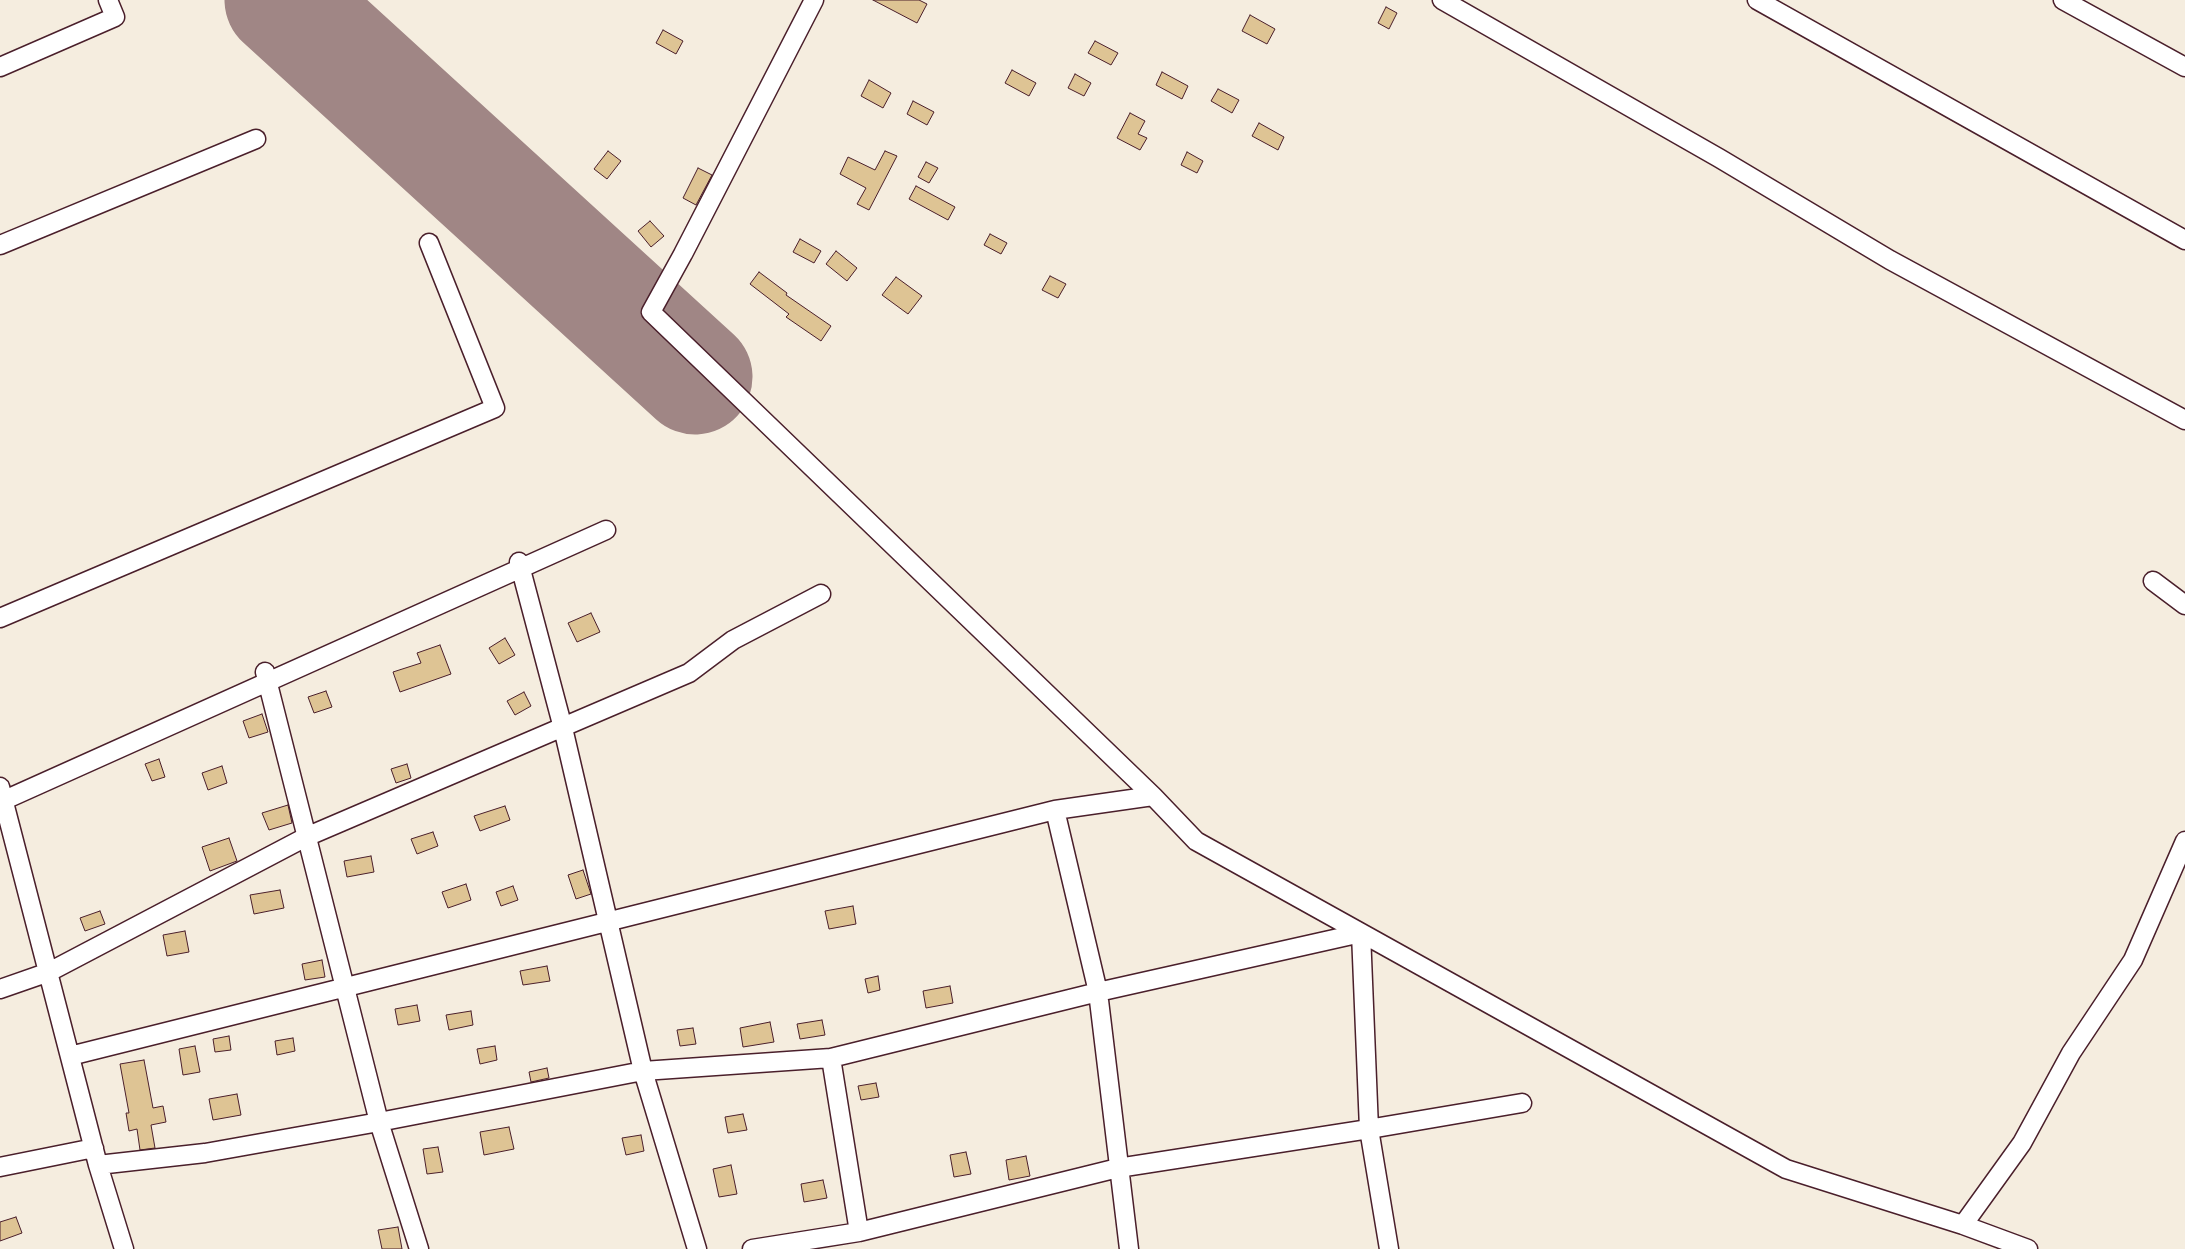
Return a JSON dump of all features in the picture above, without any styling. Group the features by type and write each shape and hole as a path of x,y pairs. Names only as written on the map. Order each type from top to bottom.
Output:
{"street":[{"path":"0,67 115,18 108,0"},
{"path":"814,0 683,254 651,312 1153,796 1196,841 1786,1169 1963,1225 2028,1249"},
{"path":"1442,0 1719,158 1890,260 2185,420"},
{"path":"1757,0 2185,240"},
{"path":"2063,0 2185,67"},
{"path":"0,245 256,139"},
{"path":"0,618 495,408 429,243"},
{"path":"124,1249 96,1156 49,972 1,797 266,676 520,565 606,530"},
{"path":"520,565 563,728 643,1071 697,1249"},
{"path":"2152,581 2185,605"},
{"path":"0,989 49,972 306,838 689,673 733,640 821,594"},
{"path":"266,676 379,1122 419,1249"},
{"path":"70,1056 1055,810 1153,796"},
{"path":"1055,810 1098,992 1129,1249"},
{"path":"1963,1225 2022,1143 2071,1053 2133,960 2185,841"},
{"path":"0,1166 96,1156 205,1153 379,1122 643,1071 831,1058 1098,992 1361,933"},
{"path":"1361,933 1369,1129 1388,1249"},
{"path":"831,1058 859,1232"},
{"path":"752,1249 859,1232 1118,1168 1522,1103"}],"building":[{"path":"873,0 919,0 927,4 917,23"},
{"path":"1386,7 1397,13 1389,29 1378,23"},
{"path":"1250,15 1275,29 1267,44 1242,31"},
{"path":"663,30 683,41 676,54 656,43"},
{"path":"1095,41 1118,53 1111,65 1088,53"},
{"path":"1012,70 1036,83 1029,96 1005,83"},
{"path":"1162,72 1188,86 1182,99 1156,85"},
{"path":"1075,74 1091,83 1084,96 1068,88"},
{"path":"869,80 891,93 883,108 861,96"},
{"path":"1218,89 1239,100 1232,113 1211,101"},
{"path":"913,101 934,112 927,125 907,114"},
{"path":"1130,113 1145,121 1138,134 1147,138 1140,150 1117,138"},
{"path":"1259,123 1284,137 1278,150 1252,136"},
{"path":"608,151 621,161 607,179 594,169"},
{"path":"885,151 897,156 869,210 857,204 866,188 840,174 848,157 875,170"},
{"path":"1187,152 1203,161 1197,173 1181,165"},
{"path":"926,162 938,168 929,183 918,177"},
{"path":"698,168 712,175 696,205 683,198"},
{"path":"916,186 955,207 948,220 909,199"},
{"path":"650,221 664,236 651,247 638,231"},
{"path":"990,234 1007,243 1001,254 984,245"},
{"path":"800,239 821,251 814,263 793,252"},
{"path":"836,251 857,268 847,281 826,264"},
{"path":"759,272 787,293 786,295 831,326 821,341 786,317 789,314 750,284"},
{"path":"1050,276 1066,284 1058,298 1042,290"},
{"path":"896,277 922,296 908,314 882,295"},
{"path":"591,613 600,632 577,642 568,623"},
{"path":"505,638 515,655 499,664 489,648"},
{"path":"440,645 451,674 400,692 393,672 421,663 417,653"},
{"path":"326,691 332,707 314,713 308,697"},
{"path":"524,692 531,706 515,715 507,701"},
{"path":"262,714 268,732 249,738 243,721"},
{"path":"159,759 165,777 152,781 145,764"},
{"path":"407,764 411,778 396,783 391,769"},
{"path":"222,766 227,783 208,790 202,773"},
{"path":"288,805 292,823 269,830 262,813"},
{"path":"505,806 510,820 480,831 474,816"},
{"path":"433,832 438,846 417,854 411,839"},
{"path":"229,838 237,861 210,871 202,847"},
{"path":"371,856 374,872 347,877 344,861"},
{"path":"583,870 591,894 576,899 568,875"},
{"path":"466,884 471,900 448,908 442,892"},
{"path":"513,886 518,900 501,906 496,892"},
{"path":"280,890 284,908 254,914 250,895"},
{"path":"853,906 856,924 829,929 825,911"},
{"path":"100,911 105,924 85,931 80,918"},
{"path":"185,931 189,952 167,956 163,935"},
{"path":"322,960 325,977 305,980 302,964"},
{"path":"547,966 550,981 523,985 520,971"},
{"path":"878,976 880,990 868,993 865,979"},
{"path":"950,986 953,1003 926,1008 923,991"},
{"path":"417,1005 420,1021 398,1025 395,1009"},
{"path":"471,1011 473,1025 449,1030 446,1015"},
{"path":"822,1020 825,1035 800,1039 797,1024"},
{"path":"770,1022 774,1042 743,1047 740,1028"},
{"path":"693,1028 696,1044 680,1046 677,1030"},
{"path":"229,1036 231,1050 215,1052 213,1039"},
{"path":"293,1038 295,1051 277,1055 275,1041"},
{"path":"195,1046 200,1072 183,1075 179,1049"},
{"path":"495,1046 497,1060 480,1064 477,1049"},
{"path":"144,1060 153,1108 163,1106 166,1122 151,1125 155,1148 140,1150 137,1129 129,1131 126,1113 129,1113 120,1064"},
{"path":"547,1068 549,1078 531,1082 529,1072"},
{"path":"876,1083 879,1097 861,1100 858,1086"},
{"path":"237,1094 241,1115 213,1120 209,1099"},
{"path":"743,1114 747,1130 728,1133 725,1117"},
{"path":"509,1127 514,1149 484,1155 480,1132"},
{"path":"641,1135 644,1151 626,1155 622,1138"},
{"path":"438,1147 443,1172 427,1174 423,1149"},
{"path":"966,1152 971,1174 954,1177 950,1155"},
{"path":"1026,1156 1030,1176 1009,1180 1006,1160"},
{"path":"731,1165 737,1194 719,1197 713,1169"},
{"path":"823,1180 827,1198 804,1202 801,1184"},
{"path":"16,1217 22,1233 0,1241 0,1222"},
{"path":"398,1227 402,1249 382,1249 378,1230"}],"runway":[{"path":"282,0 695,377"}]}
